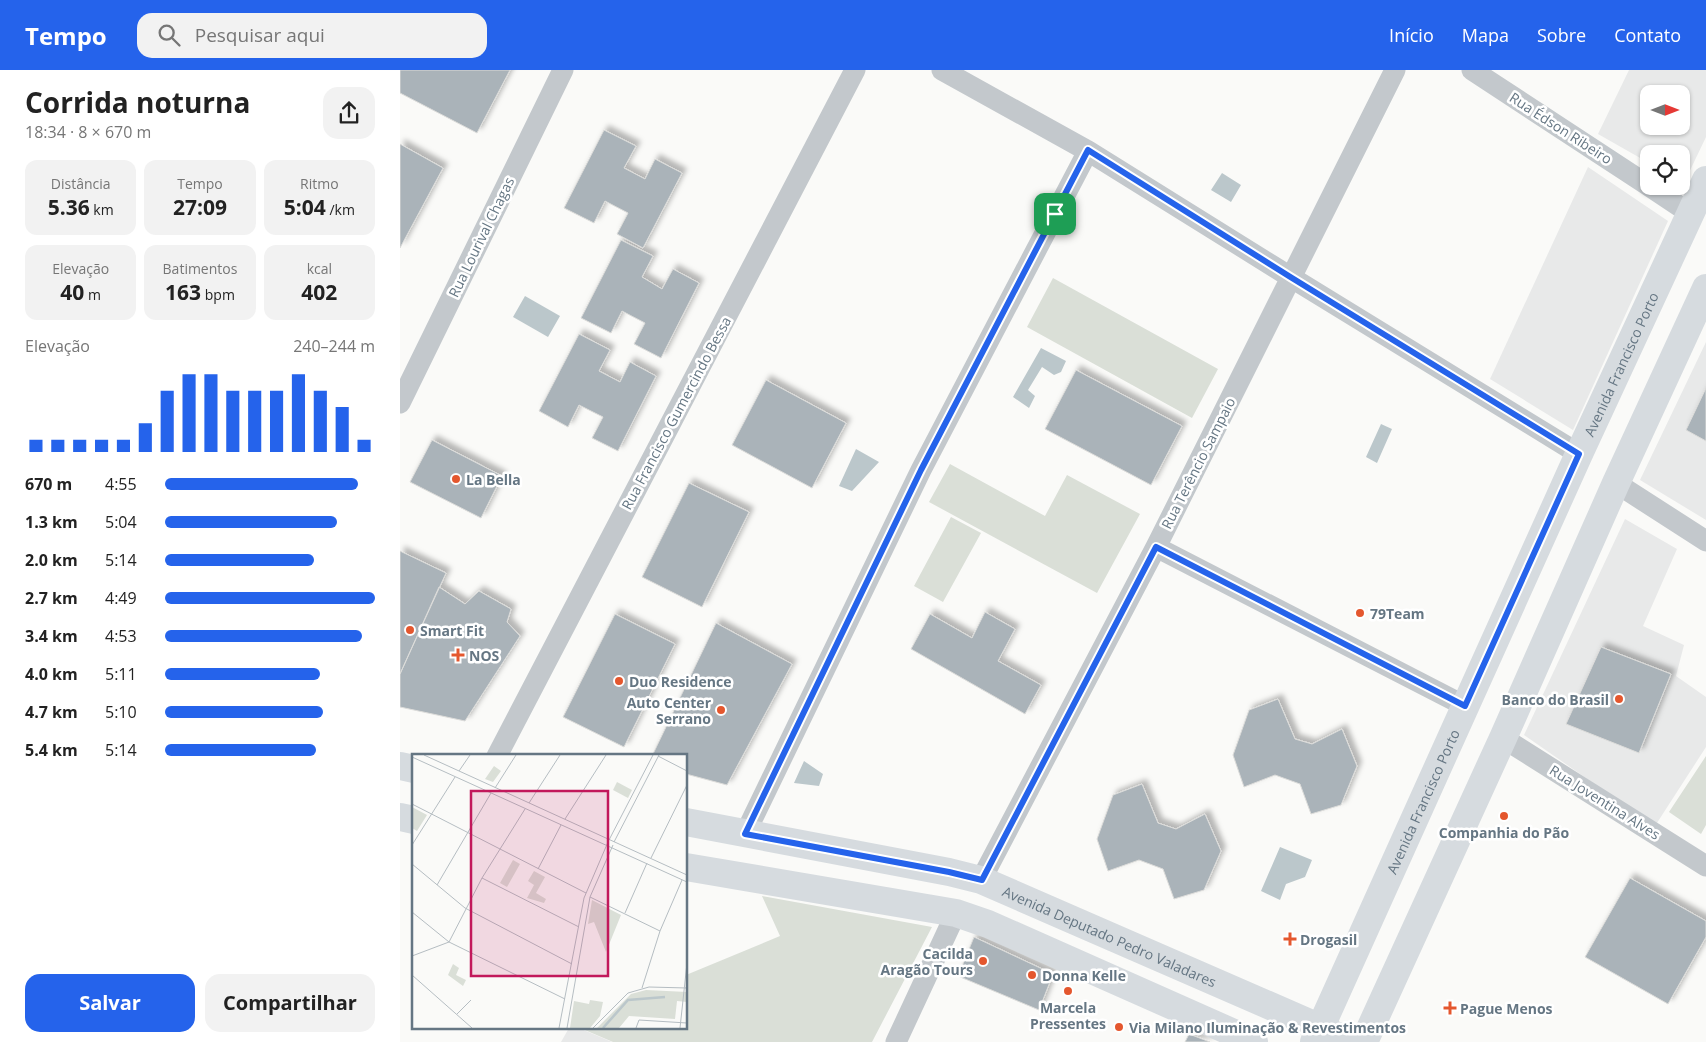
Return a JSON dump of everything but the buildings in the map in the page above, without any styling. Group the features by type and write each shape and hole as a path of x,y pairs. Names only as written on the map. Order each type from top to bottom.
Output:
{"main road":[{"name":"Avenida Francisco Porto","path":"1318,1035 1579,454 1706,180"},
{"path":"1364,1042 1706,288"},
{"name":"Avenida Deputado Pedro Valadares","path":"688,822 949,872 982,880 1318,1035 1349,1042"},
{"path":"688,867 956,913 988,924 1254,1042"}],"street":[{"name":"Rua Lourival Chagas","path":"400,403 563,70"},
{"name":"Rua Francisco Gumercindo Bessa","path":"498,754 855,70"},
{"path":"942,70 1088,150 1579,454"},
{"name":"Rua Terêncio Sampaio","path":"982,880 1156,547 1395,70"},
{"name":"Rua Édson Ribeiro","path":"1472,70 1640,180"},
{"path":"745,834 921,470 1088,150"},
{"name":"Rua Édson Ribeiro","path":"1662,195 1691,214"},
{"path":"1616,483 1706,541"},
{"path":"1156,547 1465,706"},
{"name":"Rua Joventina Alves","path":"1503,738 1706,866"},
{"path":"896,1042 956,913"}],"shaded area":[{"path":"1629,70 1706,70 1706,137 1690,170 1690,145 1640,145 1640,158 1598,134"},
{"path":"1588,167 1668,221 1573,430 1490,379"},
{"path":"1222,173 1241,185 1231,202 1211,190"},
{"path":"1053,278 1218,369 1192,418 1027,327"},
{"path":"525,296 560,316 548,337 513,317"},
{"path":"1706,342 1706,520 1640,480"},
{"path":"1041,348 1066,361 1061,372 1054,375 1042,367 1028,390 1035,396 1029,408 1013,397"},
{"path":"1381,424 1392,429 1377,463 1366,457"},
{"path":"856,449 879,462 852,491 839,486"},
{"path":"950,464 1045,516 1067,475 1140,514 1097,593 929,502"},
{"path":"951,517 981,533 943,602 914,586"},
{"path":"1625,519 1677,549 1643,626 1684,645 1676,676 1706,697 1706,747 1655,826 1524,735"},
{"path":"1706,756 1706,825 1701,834 1669,812"},
{"path":"804,761 823,774 819,786 794,783"},
{"path":"1280,847 1312,860 1305,877 1286,884 1280,900 1261,891"},
{"path":"762,896 932,927 872,1042 613,1042 585,1030 688,1030 688,974 780,936"},
{"path":"568,1030 584,1030 612,1042 561,1042"}],"place":[{"name":"La Bella","path":"456,479"},
{"name":"79Team","path":"1360,613"},
{"name":"Smart Fit","path":"410,630"},
{"name":"NOS","path":"458,655"},
{"name":"Duo Residence","path":"619,681"},
{"name":"Banco do Brasil","path":"1619,699"},
{"name":"Auto Center Serrano","path":"721,710"},
{"name":"Companhia do Pão","path":"1504,816"},
{"name":"Drogasil","path":"1290,939"},
{"name":"Cacilda Aragão Tours","path":"983,961"},
{"name":"Donna Kelle","path":"1032,975"},
{"name":"Marcela Pressentes","path":"1068,991"},
{"name":"Pague Menos","path":"1450,1008"},
{"name":"Via Milano Iluminação & Revestimentos","path":"1119,1027"}],"route":[{"path":"1088,150 1579,454 1465,706 1156,547 982,880 949,872 745,834 921,470 1055,214 1088,150"}]}
